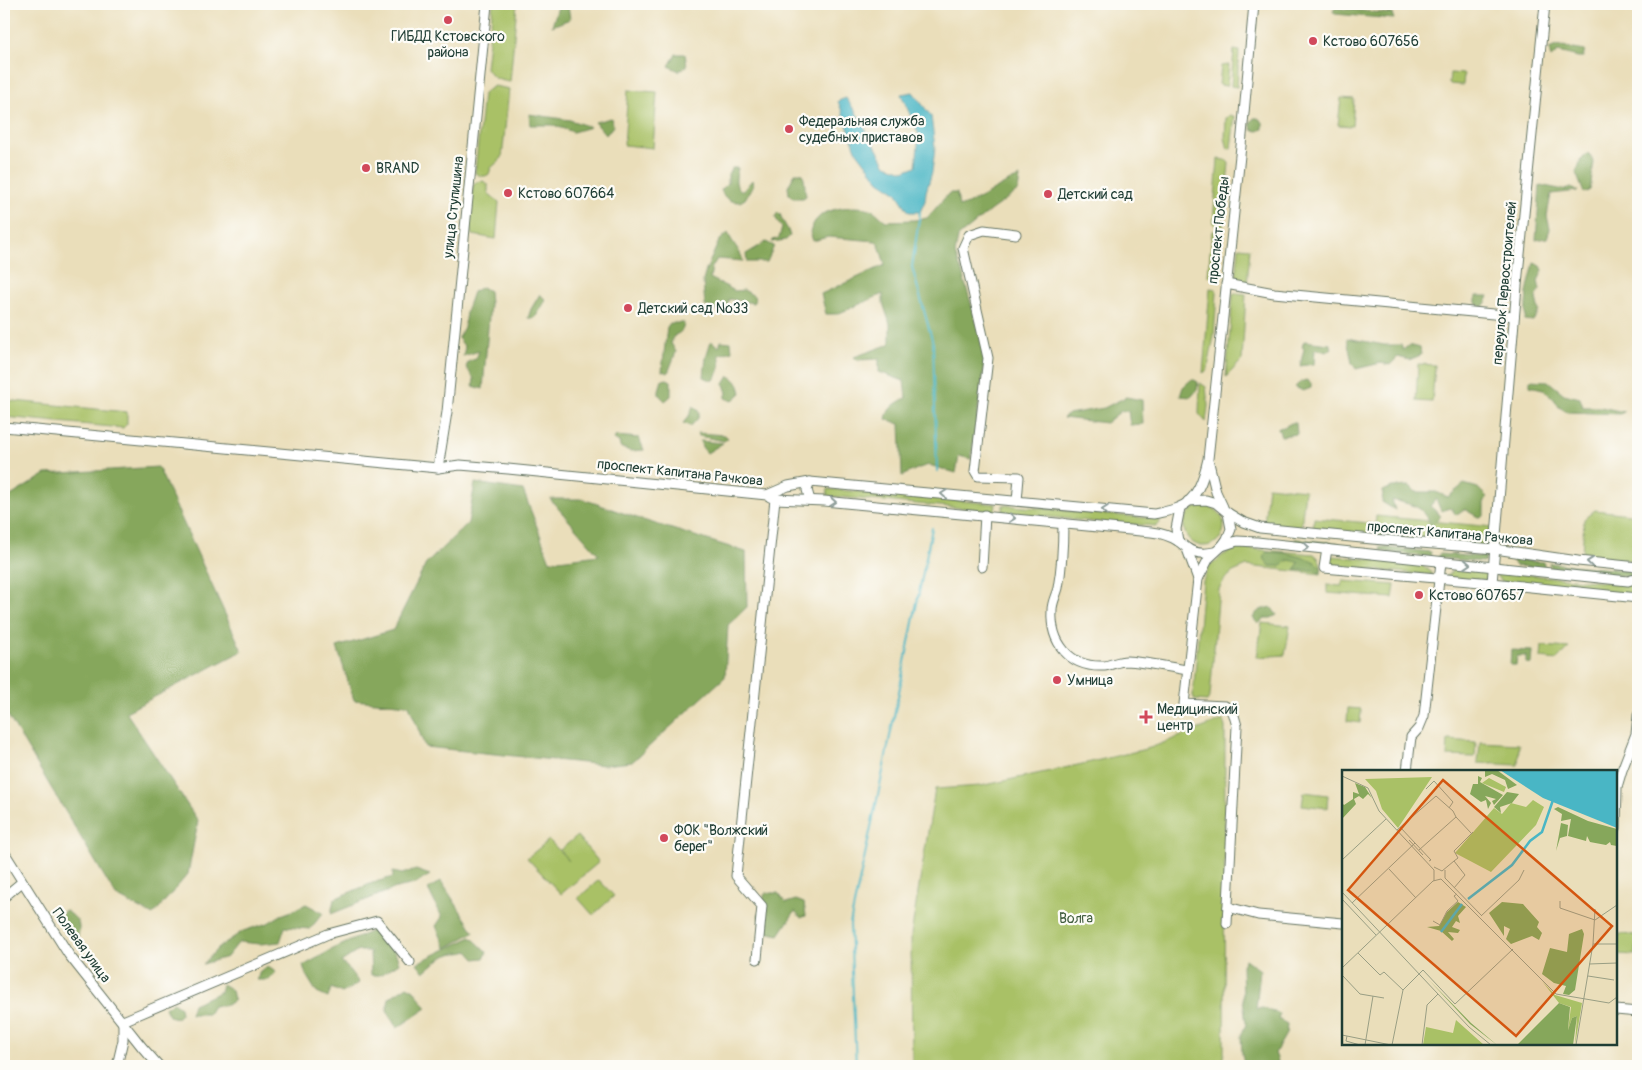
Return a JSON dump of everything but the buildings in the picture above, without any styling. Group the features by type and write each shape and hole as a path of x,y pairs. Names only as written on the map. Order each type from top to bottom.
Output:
{"street":[{"name":"улица Ступишина","path":"438,468 447,412 487,4"},
{"name":"проспект Победы","path":"1208,459 1254,4"},
{"name":"переулок Первостроителей","path":"1492,583 1514,316 1545,4"},
{"path":"1016,234 984,230 969,235 963,248 988,358 975,471 978,476 1019,477 1017,501"},
{"path":"1226,284 1274,292 1514,316"},
{"name":"проспект Капитана Рачкова","path":"4,427 438,468 460,466 508,468 771,497 788,486 810,482 1154,514 1180,508"},
{"path":"1178,541 1176,529 1180,508 1188,501 1204,478 1208,459"},
{"path":"1208,459 1216,492 1226,512 1231,529 1228,538 1209,558 1198,579 1184,704 1225,706 1233,712 1237,726 1227,924"},
{"path":"810,482 807,490 810,500"},
{"path":"757,959 762,906 736,876 771,497 985,515 1151,532 1169,536 1187,549 1205,554 1237,541 1257,542 1638,583"},
{"path":"1188,501 1206,500 1216,503 1226,512"},
{"name":"проспект Капитана Рачкова","path":"1226,512 1243,522 1260,528 1372,540 1495,549 1578,561 1638,567"},
{"path":"982,567 985,515"},
{"path":"1063,523 1058,588 1052,607 1051,627 1060,648 1073,659 1088,665 1104,666 1124,661 1187,670"},
{"path":"1257,542 1260,528"},
{"path":"1187,549 1198,579"},
{"path":"1327,549 1324,568 1638,598"},
{"path":"1407,770 1411,737 1419,728 1424,716 1441,562"},
{"path":"1628,581 1638,578"},
{"path":"1617,787 1636,734 1638,715"},
{"name":"Полевая улица","path":"4,852 69,955 142,1047 160,1066"},
{"path":"4,897 22,882"},
{"path":"1228,907 1258,915 1342,924"},
{"path":"117,1066 123,1040 122,1021 328,934 377,920 410,962"},
{"path":"1617,1010 1638,1012"}],"green space":[{"path":"493,4 517,4 510,82 496,78 486,68"},
{"path":"559,4 568,5 570,19 552,26"},
{"path":"1335,8 1392,14 1394,19 1335,14 1333,11"},
{"path":"1556,46 1585,51 1583,57 1558,52 1551,58 1549,49"},
{"path":"1234,50 1239,51 1237,87 1231,86"},
{"path":"676,54 685,54 687,66 679,71 669,66"},
{"path":"1229,65 1227,86 1219,85 1221,66"},
{"path":"1450,73 1464,74 1463,85 1449,84"},
{"path":"494,86 509,89 502,158 491,168 489,174 482,176 475,173 483,94"},
{"path":"628,90 657,92 653,148 624,145"},
{"path":"1341,98 1354,99 1352,126 1338,125"},
{"path":"529,114 570,120 590,127 573,132 552,125 530,125"},
{"path":"1230,115 1235,117 1231,148 1228,149 1225,138 1226,118"},
{"path":"611,118 613,126 606,135 595,122"},
{"path":"1254,118 1258,118 1263,122 1263,129 1258,131 1252,130 1250,123"},
{"path":"1588,153 1594,162 1590,190 1584,193 1576,173 1581,160"},
{"path":"1218,159 1226,160 1229,163 1223,227 1213,223"},
{"path":"732,168 738,168 736,184 743,191 752,180 753,186 745,199 740,202 728,199 721,190 728,183 728,174"},
{"path":"795,173 802,173 803,176 806,196 803,198 793,198 789,194 788,187"},
{"path":"1020,177 1018,191 958,237 955,254 986,355 971,459 959,456 956,473 929,465 902,476 900,424 886,419 891,408 906,398 904,381 879,372 879,359 857,360 854,357 890,344 890,324 883,303 883,294 837,314 826,314 821,294 885,265 880,248 876,241 828,237 813,241 810,232 815,221 823,214 843,208 858,207 870,209 886,221 927,218 949,193 957,193 959,207"},
{"path":"483,181 488,184 488,193 499,202 496,239 473,235 470,229 473,186 476,182"},
{"path":"1540,185 1564,190 1571,188 1578,191 1551,194 1547,216 1550,229 1547,238 1536,240"},
{"path":"778,212 790,236 786,240 772,242 779,238 782,228 775,217"},
{"path":"1212,231 1215,231 1213,260 1220,261 1219,275 1208,276"},
{"path":"728,233 743,261 717,259 712,267 710,278 735,291 744,290 754,296 755,300 753,303 729,299 727,307 720,311 705,306 703,281 719,241"},
{"path":"766,242 774,246 767,262 747,262 746,254"},
{"path":"1239,247 1250,248 1247,286 1239,283 1236,279"},
{"path":"1534,263 1541,266 1543,270 1538,281 1540,290 1536,298 1539,311 1533,321 1525,320 1527,292"},
{"path":"482,287 489,291 490,304 483,389 473,386 474,379 466,367 469,361 476,359 479,351 463,356 465,347 458,338 464,327 466,312 473,292"},
{"path":"1210,288 1216,289 1217,292 1214,336 1208,368 1203,373"},
{"path":"1236,293 1246,294 1242,360 1226,377 1233,295"},
{"path":"540,294 546,300 535,318 528,318 531,309"},
{"path":"1476,296 1489,296 1482,308 1476,303"},
{"path":"670,323 684,323 682,331 675,335 671,343 676,352 668,373 662,371 667,327"},
{"path":"1347,338 1384,345 1401,345 1403,350 1409,345 1420,348 1421,355 1409,360 1398,357 1390,365 1381,363 1356,369 1352,363"},
{"path":"711,341 719,347 721,341 731,342 732,351 719,355 720,368 713,381 704,377 706,357"},
{"path":"1304,341 1330,344 1332,348 1327,352 1315,349 1314,364 1300,366"},
{"path":"1418,364 1435,365 1432,402 1416,401"},
{"path":"729,376 737,383 741,393 732,401 725,398 727,393 724,384"},
{"path":"667,379 671,381 671,396 665,401 659,395 659,390 662,380"},
{"path":"1192,379 1198,382 1197,390 1191,397 1180,396 1183,387"},
{"path":"1306,380 1311,383 1311,388 1303,391 1295,387 1300,382"},
{"path":"1530,380 1548,381 1564,394 1580,398 1583,407 1601,407 1624,412 1620,414 1567,412 1559,407 1554,399 1543,389 1530,386"},
{"path":"1200,383 1206,387 1208,406 1206,422 1199,414"},
{"path":"1126,397 1142,400 1143,424 1130,425 1128,411 1121,411 1106,423 1063,418 1068,414 1104,408"},
{"path":"4,400 127,412 127,424 123,428 4,417"},
{"path":"693,406 698,411 699,416 690,426 683,423 689,416"},
{"path":"1296,423 1297,434 1281,436 1278,428"},
{"path":"697,433 725,435 728,438 724,441 699,436"},
{"path":"616,436 639,438 644,450 630,451 620,447 619,442 614,439"},
{"path":"700,441 723,443 707,453"},
{"path":"158,467 242,651 126,712 198,821 188,874 153,915 116,896 4,709 4,500 46,474"},
{"path":"475,483 523,490 550,561 599,555 550,499 583,499 746,552 747,607 728,625 725,677 632,762 604,765 425,747 409,705 354,700 337,647 393,630 426,564 468,523"},
{"path":"1464,484 1478,488 1487,497 1484,503 1484,516 1478,517 1464,509 1456,515 1451,508 1441,511 1436,499 1430,506 1441,516 1431,526 1425,514 1416,507 1392,500 1395,510 1382,502 1383,491 1392,487 1410,486 1416,492 1436,492 1448,497"},
{"path":"1268,486 1305,490 1301,528 1264,524"},
{"path":"828,489 996,504 995,511 827,496"},
{"path":"1003,505 1159,519 1160,523 1157,526 1097,522 1003,512"},
{"path":"1204,506 1218,512 1224,526 1218,540 1204,546 1190,540 1184,526 1190,512"},
{"path":"1595,510 1638,515 1638,561 1582,556 1584,519"},
{"path":"1376,516 1493,527 1491,546 1374,536"},
{"path":"1314,518 1369,523 1368,536 1313,530"},
{"path":"1295,539 1338,543 1338,547 1295,543"},
{"path":"1380,547 1431,552 1430,557 1381,551"},
{"path":"1239,548 1314,554 1320,563 1321,574 1247,566 1233,572 1224,580 1219,589 1210,696 1207,701 1195,700 1193,696 1203,581 1208,568 1223,555"},
{"path":"1266,552 1286,553 1312,560 1322,568 1320,573 1313,570 1295,570 1299,562 1289,560 1280,566 1270,566 1264,558"},
{"path":"1439,554 1486,557 1484,562 1439,558"},
{"path":"1333,556 1419,564 1428,569 1433,575 1328,566 1328,561"},
{"path":"1512,560 1543,562 1545,568 1516,566"},
{"path":"1549,563 1633,571 1632,577 1550,568"},
{"path":"1455,569 1487,572 1489,577 1485,580 1445,577"},
{"path":"1497,572 1637,585 1638,595 1503,582 1497,577"},
{"path":"1343,581 1395,585 1393,598 1327,593 1327,585 1342,586"},
{"path":"1271,607 1277,615 1265,618 1258,624 1253,618 1256,613"},
{"path":"1262,623 1290,626 1285,655 1257,657"},
{"path":"1542,646 1569,648 1557,660 1541,658"},
{"path":"1511,650 1532,651 1531,664 1526,663 1526,656 1517,656 1516,665 1510,665"},
{"path":"1348,708 1361,709 1360,723 1347,721"},
{"name":"Волга","path":"1223,720 1225,727 1224,1066 912,1066 911,935 935,789 981,786 1150,748"},
{"path":"1448,740 1476,742 1475,757 1447,756"},
{"path":"1480,742 1519,744 1518,765 1478,763"},
{"path":"1304,792 1328,795 1327,808 1302,805"},
{"path":"577,836 599,862 561,894 527,858 549,840 569,861 560,850"},
{"path":"416,870 430,875 415,884 396,888 331,914 334,899 372,883 393,877 393,872 402,874"},
{"path":"599,880 614,896 593,915 578,898"},
{"path":"441,881 474,932 446,948 436,926 442,917 428,889"},
{"path":"765,893 778,893 786,903 796,900 804,903 806,916 801,918 795,911 779,935 765,932 758,915 767,910 760,907"},
{"path":"306,904 323,913 310,929 285,927 280,942 260,944 239,942 227,957 203,964 219,947 243,931 268,923"},
{"path":"65,910 78,923 77,941 58,919"},
{"path":"378,928 396,954 399,963 380,975 371,975 370,951 358,951 341,962 359,983 342,993 331,988 328,998 317,993 303,966 333,949"},
{"path":"1619,934 1637,935 1636,955 1617,954"},
{"path":"471,937 487,952 484,958 475,959 468,951 453,953 440,959 424,972 417,963"},
{"path":"1245,959 1260,970 1256,1009 1263,1008 1280,1014 1278,1019 1287,1024 1286,1034 1275,1053 1278,1061 1276,1066 1248,1066 1244,1062 1241,1036 1246,1024 1242,965"},
{"path":"268,967 276,972 269,980 257,980 260,971"},
{"path":"222,984 232,990 234,1000 227,1005 213,1006 208,1014 190,1014 193,1004 220,992"},
{"path":"407,986 414,990 427,1008 397,1028 387,1010 389,998"},
{"path":"173,1002 180,1007 181,1014 177,1018 169,1016 165,1008"}],"water":[{"path":"913,92 931,116 935,148 932,172 925,201 920,212 909,212 896,192 879,181 857,152 838,101 846,98 886,165 904,171 916,166 919,135 901,94"}],"waterway":[{"path":"920,212 912,267 933,343 937,471"},
{"path":"856,1066 850,924 932,528"}],"place":[{"name":"ГИБДД Кстовского района","path":"448,20"},
{"name":"Кстово 607656","path":"1313,41"},
{"name":"Федеральная служба судебных приставов","path":"789,129"},
{"name":"BRAND","path":"366,168"},
{"name":"Кстово 607664","path":"508,193"},
{"name":"Детский сад","path":"1048,194"},
{"name":"Детский сад №33","path":"628,308"},
{"name":"Кстово 607657","path":"1419,595"},
{"name":"Умница","path":"1057,680"},
{"name":"Медицинский центр","path":"1146,717"},
{"name":"ФОК \"Волжский берег\"","path":"664,838"}]}
